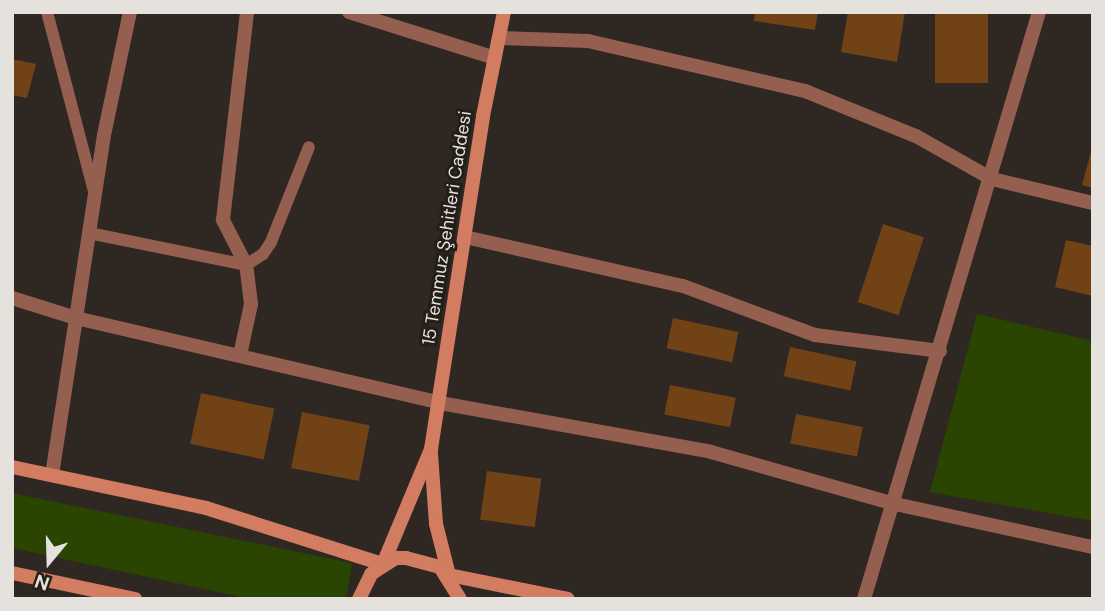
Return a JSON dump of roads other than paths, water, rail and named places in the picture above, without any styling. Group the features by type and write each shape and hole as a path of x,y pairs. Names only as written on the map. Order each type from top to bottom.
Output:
{"main road":[{"name":"15 Temmuz Şehitleri Caddesi","path":"431,449 504,12"},
{"path":"383,564 431,449"},
{"path":"431,449 436,524 449,575 460,599"},
{"path":"12,467 206,508 383,564"},
{"path":"359,599 371,574 396,558 418,558 449,575 568,599"},
{"path":"12,573 135,599"}],"street":[{"path":"52,475 95,195 130,12"},
{"path":"240,355 251,304 246,265 223,220 247,12"},
{"path":"349,12 495,58"},
{"path":"864,599 895,504 1039,12"},
{"path":"499,38 588,41 806,92 916,136 992,178 1093,203"},
{"path":"465,237 683,286 816,335 940,351"},
{"path":"12,298 76,318 440,403 711,452 895,504 1093,547"}],"lane":[{"path":"47,12 95,195"},
{"path":"89,233 246,265 262,254 271,242 309,147"}]}
